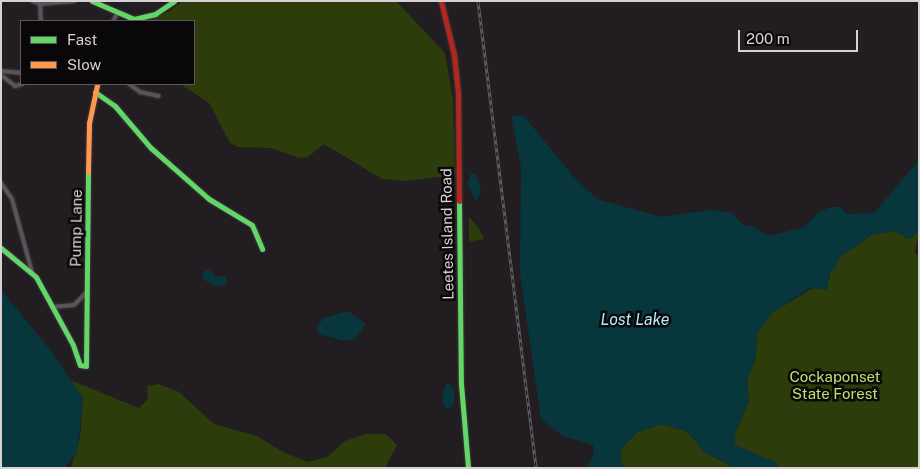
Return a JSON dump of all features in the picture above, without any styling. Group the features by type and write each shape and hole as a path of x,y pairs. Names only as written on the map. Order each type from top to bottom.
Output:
{"street":[{"path":"32,1 40,4 75,1"},
{"path":"92,1 117,14 139,19 165,9 174,1"},
{"name":"Leetes Island Road","path":"441,1 454,55 458,92 461,376 468,468"},
{"path":"40,4 41,20"},
{"path":"114,20 117,14"},
{"path":"1,71 20,73"},
{"path":"1,75 15,86 20,85"},
{"name":"Pump Lane","path":"52,307 73,345 80,364 86,366 90,123 97,85"},
{"path":"130,85 140,92 159,96"},
{"path":"95,92 115,106 151,148 209,199 252,225 262,249"},
{"path":"1,183 12,199 32,274 52,307 74,305 88,292"},
{"path":"1,248 32,274"}],"green space":[{"path":"182,1 396,1 445,53 453,99 455,175 405,181 382,179 324,144 308,157 299,158 271,148 238,147 230,143 209,103 182,85 195,85 195,20 147,20 170,11"},
{"path":"469,217 478,227 484,239 469,242"},
{"name":"Cockaponset State Forest","path":"894,231 909,239 919,232 915,252 919,258 919,468 778,468 776,463 735,445 735,434 749,400 747,381 756,356 757,333 773,312 830,278 830,270 839,258 871,235"},
{"path":"68,379 139,408 148,399 147,386 159,384 179,392 214,424 257,436 283,452 308,462 327,457 345,441 365,434 386,434 397,445 385,468 71,468 80,437 83,398"},
{"path":"662,424 688,432 704,452 735,468 623,468 620,457 622,448 638,432"}],"water":[{"name":"Lost Lake","path":"517,115 524,116 573,176 597,199 662,217 709,210 730,212 745,226 752,226 769,236 805,227 819,212 831,207 840,207 847,214 874,213 919,160 919,232 909,239 894,231 871,235 839,258 834,271 830,270 827,290 810,288 773,312 757,333 756,356 747,381 749,400 735,434 735,445 777,463 778,468 736,468 704,452 688,432 662,424 638,432 622,448 620,457 623,468 587,468 594,452 593,445 563,436 541,419 520,274 521,167 511,117"},
{"path":"471,173 476,175 481,190 477,202 467,184"},
{"path":"209,269 216,276 226,277 227,285 216,286 202,279 203,272"},
{"path":"1,290 52,352 83,398 77,453 64,468 1,468"},
{"path":"348,311 366,324 355,339 345,341 318,334 317,328 323,318"},
{"path":"447,383 454,389 454,404 449,409 444,406 442,395"}],"railway":[{"path":"478,1 536,468"}],"traffic: fast":[{"path":"92,1 134,19 155,14 174,1"},
{"path":"95,92 115,106 151,148 209,199 252,225 262,249"},
{"path":"1,248 36,277 73,345 80,365 86,366 88,172"},
{"path":"459,201 461,384 468,468"}],"traffic: slow":[{"path":"88,172 89,123 97,85"}],"traffic: jam":[{"path":"441,1 454,55 458,92 459,201"}]}
